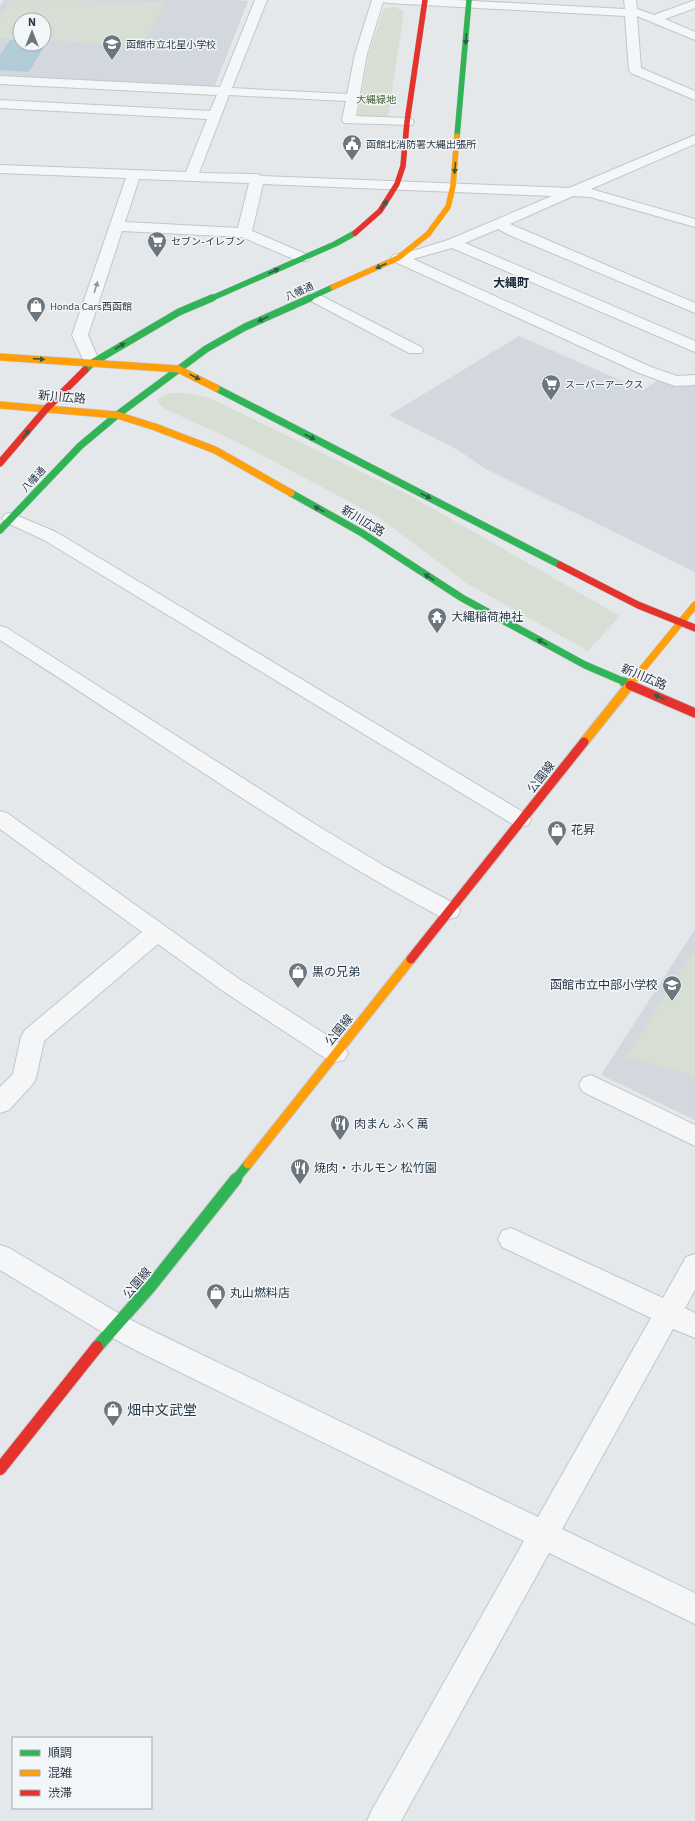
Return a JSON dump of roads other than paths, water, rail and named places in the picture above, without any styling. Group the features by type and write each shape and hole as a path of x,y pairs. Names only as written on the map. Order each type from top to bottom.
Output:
{"street":[{"path":"191,176 261,0"},
{"path":"378,0 361,54 349,120 407,122"},
{"path":"388,0 631,6 640,13 695,36"},
{"path":"0,463 47,408 92,363 179,312 335,244 359,231 380,211 397,184 403,166 407,122 424,1"},
{"name":"八幡通","path":"6,524 80,446 117,415 206,349 245,327 398,258 428,234 448,208 453,186 469,2"},
{"path":"654,19 695,4"},
{"path":"631,6 636,70 695,96"},
{"path":"0,80 354,98"},
{"path":"0,104 214,115"},
{"path":"398,258 419,254 453,243 695,139"},
{"path":"0,169 257,178 592,193 695,223"},
{"path":"92,363 80,335 134,174"},
{"path":"244,233 257,178"},
{"path":"498,223 514,232 695,308"},
{"path":"117,226 244,233 303,258"},
{"path":"453,243 695,348"},
{"path":"398,258 645,370 675,382 695,380"},
{"path":"314,297 415,350"},
{"path":"0,357 178,369 638,605 695,628"},
{"name":"新川広路","path":"0,405 117,415 155,427 215,450 362,533 462,598 585,665 695,713"},
{"path":"6,524 50,536 521,820"},
{"name":"公園線","path":"0,1469 82,1364 155,1281 521,820 695,605"},
{"path":"0,632 157,731 308,830 421,897 449,911"},
{"path":"0,818 231,985 336,1053"},
{"path":"0,1103 24,1078 33,1037 157,932"},
{"path":"590,1085 695,1136"},
{"path":"511,1239 695,1326"},
{"path":"0,1256 116,1326 695,1609"},
{"path":"383,1821 695,1265"}],"water":[{"path":"10,40 12,40 12,52 41,52 29,72 0,70 0,55"}],"place":[{"name":"函館市立北星小学校","path":"112,61"},
{"name":"函館北消防署大縄出張所","path":"352,161"},
{"name":"セブン-イレブン","path":"157,258"},
{"name":"Honda Cars西函館","path":"36,323"},
{"name":"スーパーアークス","path":"551,401"},
{"name":"大縄稲荷神社","path":"437,634"},
{"name":"花昇","path":"557,847"},
{"name":"黒の兄弟","path":"298,989"},
{"name":"函館市立中部小学校","path":"672,1002"},
{"name":"肉まん ふく萬","path":"340,1141"},
{"name":"焼肉・ホルモン 松竹園","path":"300,1185"},
{"name":"丸山燃料店","path":"216,1310"},
{"name":"畑中文武堂","path":"113,1427"}],"district":[{"name":"大縄町","path":"511,283"}],"park label":[{"name":"大縄緑地","path":"376,99"}]}
